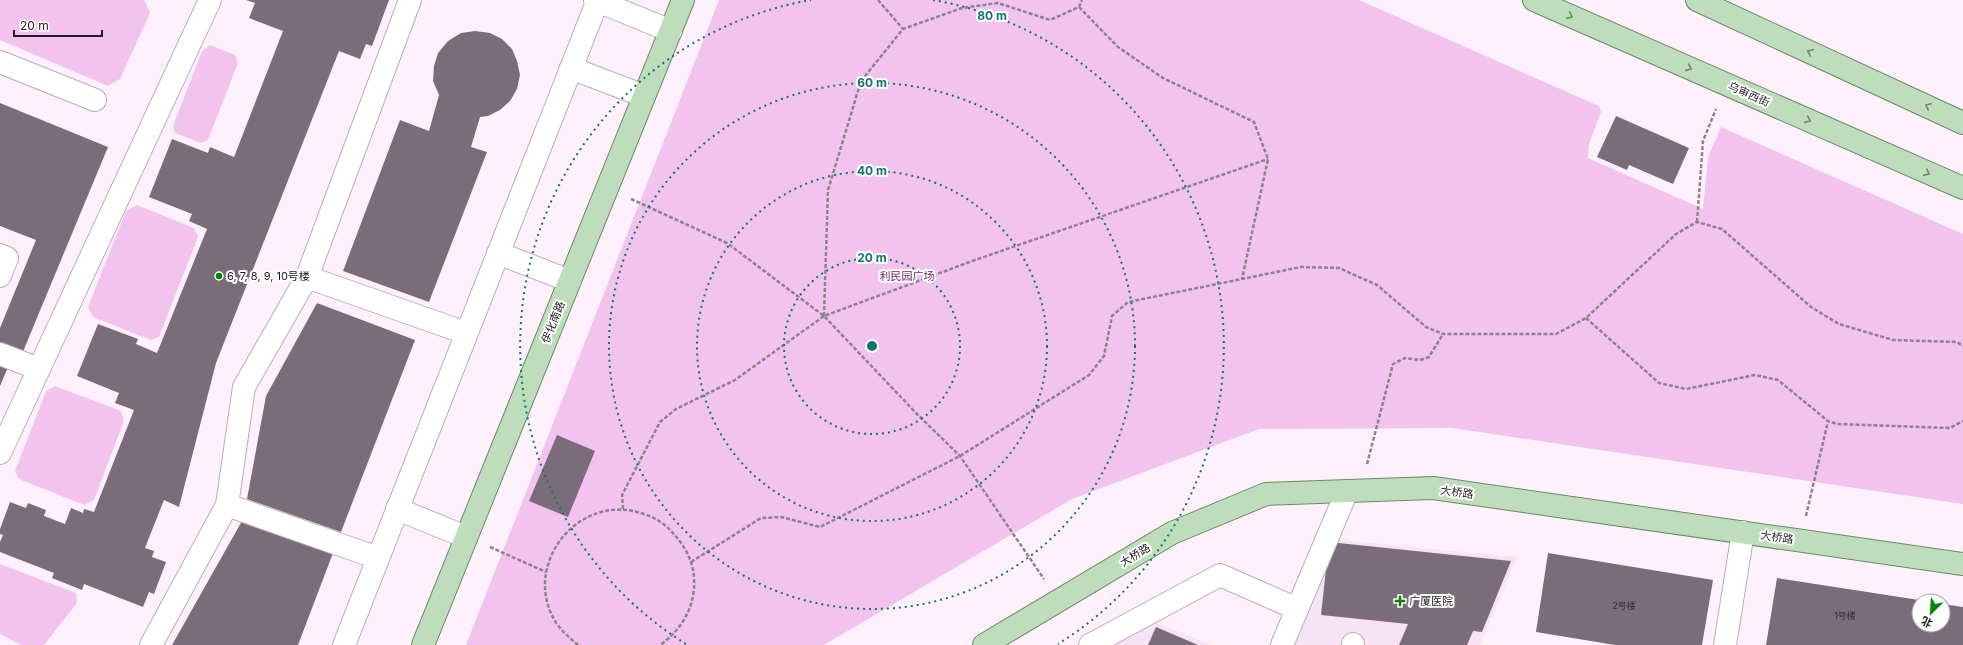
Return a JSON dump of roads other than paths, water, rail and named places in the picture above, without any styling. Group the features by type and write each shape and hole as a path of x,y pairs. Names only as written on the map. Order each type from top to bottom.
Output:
{"main road":[{"name":"伊化南路","path":"423,645 683,0"},
{"name":"乌审西街","path":"1534,0 1963,188"},
{"path":"1697,0 1963,123"},
{"name":"大桥路","path":"984,645 1172,533 1266,494 1433,488 1963,564"}],"lane":[{"path":"0,453 210,0"},
{"path":"151,645 227,505 244,387 307,277 410,0"},
{"path":"344,645 597,0 671,30"},
{"path":"0,62 95,100"},
{"path":"570,68 644,96"},
{"path":"498,253 570,281"},
{"path":"0,255 7,258 0,276"},
{"path":"307,277 466,333"},
{"path":"0,354 39,369"},
{"path":"1282,645 1297,610 1354,491"},
{"path":"227,505 378,558"},
{"path":"397,509 466,537"},
{"path":"1725,645 1743,532"},
{"path":"1090,645 1220,575 1297,610"}],"place":[{"name":"6, 7, 8, 9, 10号楼","path":"219,276"},
{"name":"广厦医院","path":"1400,601"}],"park label":[{"name":"利民园广场","path":"907,276"}]}
